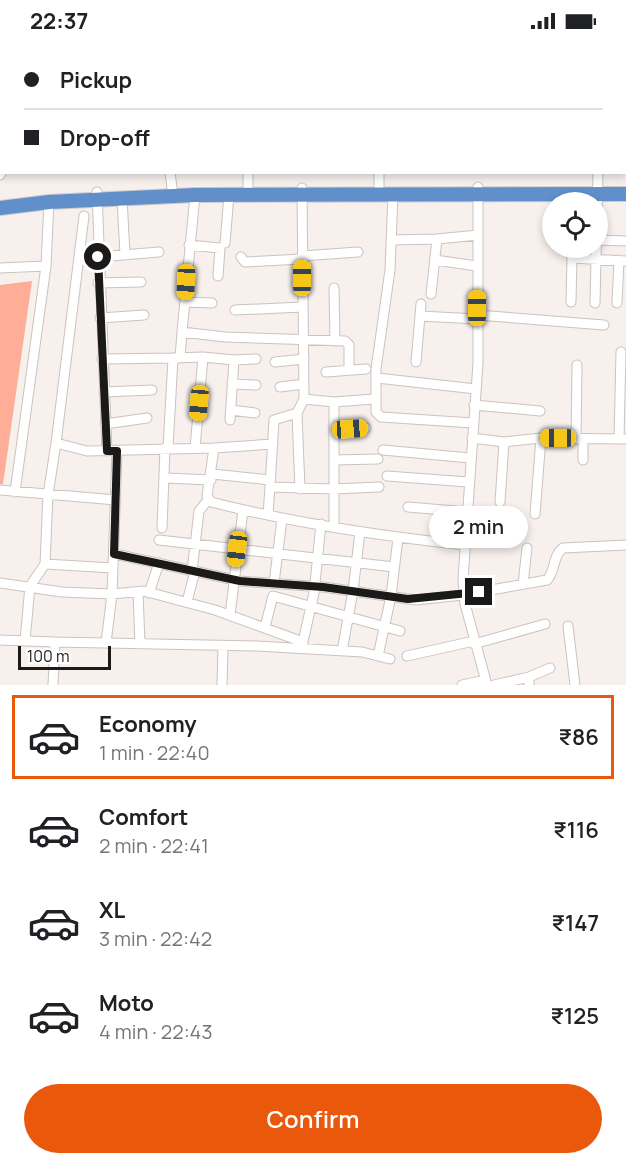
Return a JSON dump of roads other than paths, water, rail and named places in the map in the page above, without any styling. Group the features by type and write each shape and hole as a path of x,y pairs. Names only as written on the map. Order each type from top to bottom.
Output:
{"highway":[{"path":"0,208 172,188 393,194 478,190"},
{"path":"302,191 379,188 598,191 626,194"},
{"path":"598,191 626,188"},
{"path":"0,199 229,195 248,191"}],"street":[{"path":"170,174 172,188"},
{"path":"248,174 248,191"},
{"path":"379,188 380,174"},
{"path":"598,174 598,191"},
{"path":"462,685 486,682 463,595 468,482 476,389 478,190"},
{"path":"300,489 297,413 304,399 302,191"},
{"path":"393,194 390,270 376,369 374,399 376,412 381,417 473,423"},
{"path":"162,528 166,448 176,358 182,332 195,195"},
{"path":"225,243 229,195"},
{"path":"96,196 105,424 112,451 116,500 112,594 106,643"},
{"path":"122,198 125,255"},
{"path":"15,492 46,266 49,202"},
{"path":"25,641 30,586 45,564 48,495 84,216"},
{"path":"391,240 478,235"},
{"path":"431,294 437,239"},
{"path":"608,240 626,241"},
{"path":"189,245 220,248 218,276"},
{"path":"98,257 159,252"},
{"path":"241,257 245,262 358,252"},
{"path":"571,302 572,258 623,260 617,303"},
{"path":"435,260 477,266"},
{"path":"595,303 597,260"},
{"path":"0,268 46,266"},
{"path":"98,284 141,282"},
{"path":"334,288 335,341"},
{"path":"184,302 212,303"},
{"path":"416,362 421,304"},
{"path":"235,310 303,307"},
{"path":"100,318 144,315"},
{"path":"420,316 604,325"},
{"path":"182,332 225,337 348,343 349,370"},
{"path":"472,438 504,442 541,438 622,439 621,352"},
{"path":"195,448 203,357"},
{"path":"102,358 256,359"},
{"path":"274,362 304,359"},
{"path":"234,360 230,415 255,413"},
{"path":"577,364 583,460"},
{"path":"326,372 366,369"},
{"path":"376,378 476,389"},
{"path":"232,384 256,385"},
{"path":"280,387 304,384"},
{"path":"104,392 152,390"},
{"path":"304,399 334,402 374,399"},
{"path":"334,402 334,527"},
{"path":"474,405 540,411"},
{"path":"268,516 274,420 297,413"},
{"path":"105,424 147,418"},
{"path":"334,430 366,428"},
{"path":"535,514 541,438"},
{"path":"56,442 87,451 273,444"},
{"path":"500,502 504,442"},
{"path":"187,602 194,571 194,544 199,511 208,500 214,448"},
{"path":"334,460 381,454 470,458"},
{"path":"387,476 468,482"},
{"path":"165,478 212,477 300,489 380,486"},
{"path":"0,490 116,500"},
{"path":"208,500 282,519 398,538 465,545"},
{"path":"408,507 467,512"},
{"path":"230,615 243,510"},
{"path":"265,627 276,583 282,519"},
{"path":"303,645 315,586 321,524"},
{"path":"342,651 353,591 360,532"},
{"path":"378,656 391,596 398,538"},
{"path":"159,540 394,567"},
{"path":"114,554 234,580 315,586 412,599 463,595 549,578 557,554 568,549 626,545"},
{"path":"523,584 527,548"},
{"path":"45,564 113,568"},
{"path":"149,593 159,564"},
{"path":"0,583 62,592 149,593 230,615 265,627 303,645"},
{"path":"138,592 140,644"},
{"path":"273,596 400,631"},
{"path":"407,656 545,624"},
{"path":"568,626 575,685"},
{"path":"0,640 303,645 390,659"},
{"path":"53,685 55,642"},
{"path":"222,685 223,645"},
{"path":"494,685 529,681 550,668"}]}
